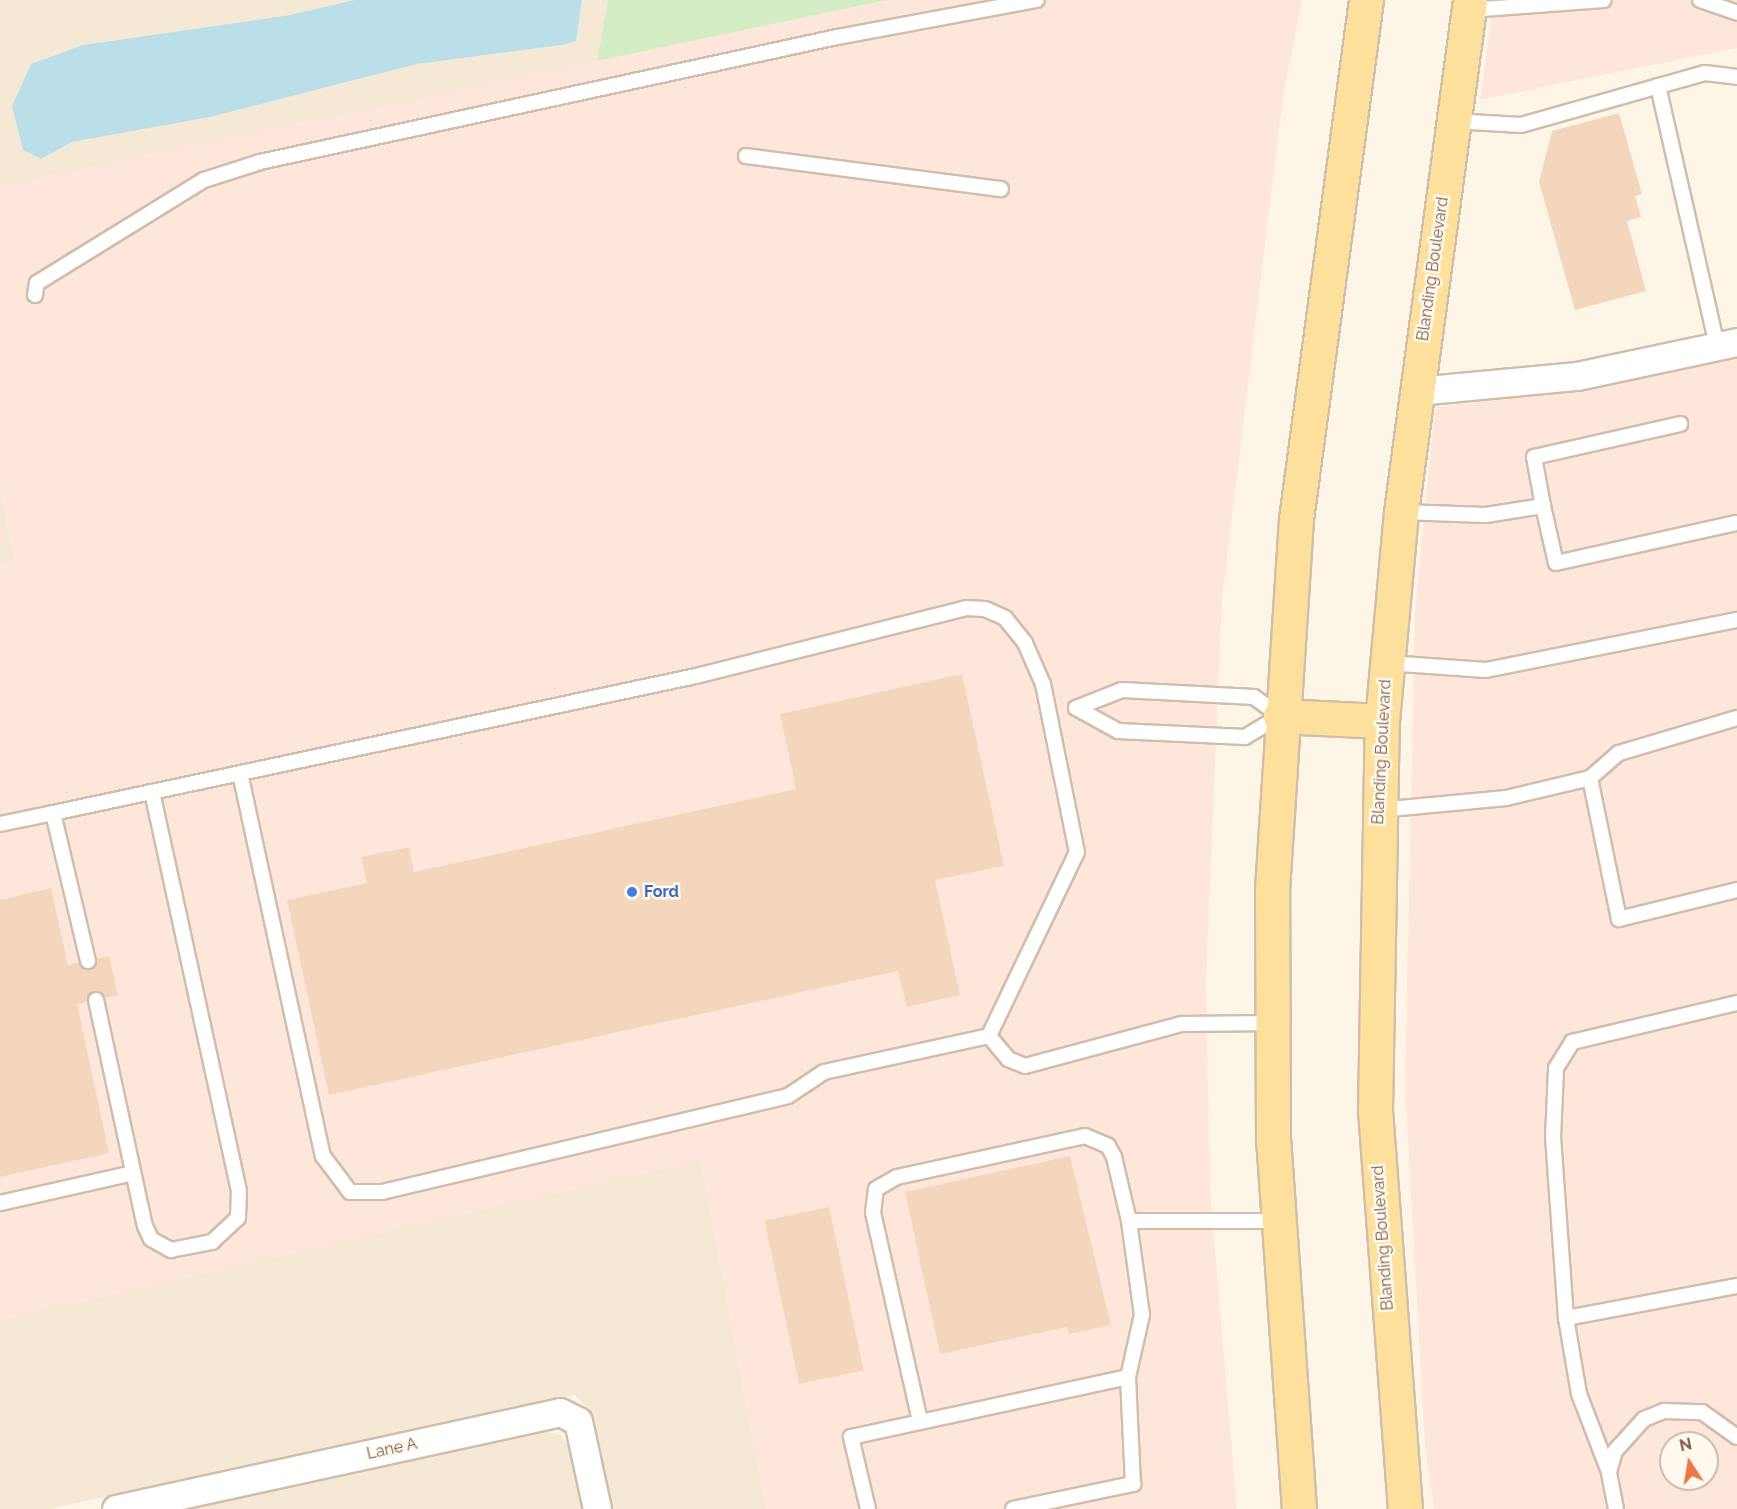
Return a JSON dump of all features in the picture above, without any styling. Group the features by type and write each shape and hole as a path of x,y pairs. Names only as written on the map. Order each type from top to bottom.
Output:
{"main road":[{"path":"1299,1509 1277,1221 1272,1023 1272,890 1280,716 1302,465 1366,0"},
{"name":"Blanding Boulevard","path":"1405,1509 1375,1111 1382,721 1401,512 1469,5"},
{"path":"1280,716 1382,721"}],"street":[{"path":"1417,390 1577,376 1727,344"},
{"name":"Lane A","path":"116,1509 560,1412 578,1421 597,1509"}],"lane":[{"path":"35,295 38,283 204,180 260,162 816,41 1037,0"},
{"path":"1469,5 1604,0"},
{"path":"1700,0 1737,13"},
{"path":"1454,121 1521,125 1705,73 1737,77"},
{"path":"1658,86 1727,344"},
{"path":"746,156 1001,189"},
{"path":"1680,424 1534,457 1556,563 1737,524"},
{"path":"1401,512 1486,515 1543,506"},
{"path":"0,824 141,798 152,792 696,676 966,608 1005,618 1025,643 1051,712 1077,852 989,1036"},
{"path":"1388,663 1486,670 1737,620"},
{"path":"1051,712 1076,708 1122,690 1254,697 1280,716 1245,737 1118,731 1076,708"},
{"path":"1379,810 1506,798 1590,778 1619,753 1737,718"},
{"path":"240,773 323,1156 350,1192 382,1192 788,1096 824,1072 989,1036"},
{"path":"1590,778 1619,919 1737,890"},
{"path":"96,1000 145,1226 160,1247 186,1249 212,1242 238,1218 239,1191 152,792"},
{"path":"52,813 88,961"},
{"path":"1616,1509 1609,1472 1579,1394 1566,1317 1552,1090 1564,1051 1572,1042 1737,1004"},
{"path":"989,1036 1008,1059 1025,1066 1182,1024 1272,1023"},
{"path":"920,1421 873,1213 876,1190 897,1177 1085,1136 1108,1146 1114,1156 1129,1221 1142,1315 1128,1377 1133,1484 1013,1509"},
{"path":"0,1203 133,1173"},
{"path":"1129,1221 1277,1221"},
{"path":"1566,1317 1737,1286"},
{"path":"868,1509 851,1437 1128,1377"},
{"path":"1609,1472 1627,1433 1664,1411 1702,1412 1737,1437"}],"shaded area":[{"path":"0,0 354,0 290,15 83,45 41,159 72,142 210,117 417,64 562,45 576,40 582,0 608,0 597,61 0,186"},
{"path":"887,0 1302,0 1283,95 1222,600 1206,981 1210,1191 1237,1509 766,1509 701,1160 0,1320 0,563 16,558 0,490 0,186"},
{"path":"1494,0 1737,0 1737,48 1480,100"},
{"path":"1737,355 1737,1509 1434,1509 1425,1446 1405,1087 1415,609 1435,407 1556,393"},
{"path":"0,490 16,559 0,563"},
{"path":"701,1160 766,1509 613,1509 593,1414 575,1395 49,1509 0,1509 0,1320"},
{"path":"544,1431 561,1435 570,1449 583,1509 188,1509"}],"green space":[{"path":"608,0 887,0 597,61"}],"water":[{"path":"354,0 582,0 576,41 562,45 417,64 210,117 72,142 41,159 23,150 12,106 31,64 83,45 290,15"}],"building":[{"path":"1619,113 1642,194 1635,196 1641,217 1627,221 1646,291 1575,310 1539,182 1552,131"},
{"name":"Ford","path":"962,674 1004,866 935,880 960,995 907,1007 898,971 329,1095 287,900 367,883 361,857 409,847 414,872 796,789 780,714"},
{"path":"51,888 68,965 109,956 118,995 77,1004 109,1153 0,1177 0,900"},
{"path":"1070,1156 1111,1325 1069,1334 1067,1327 940,1354 905,1192"},
{"path":"829,1207 864,1370 799,1384 764,1221"}],"place":[{"name":"Ford","path":"632,892"}]}
